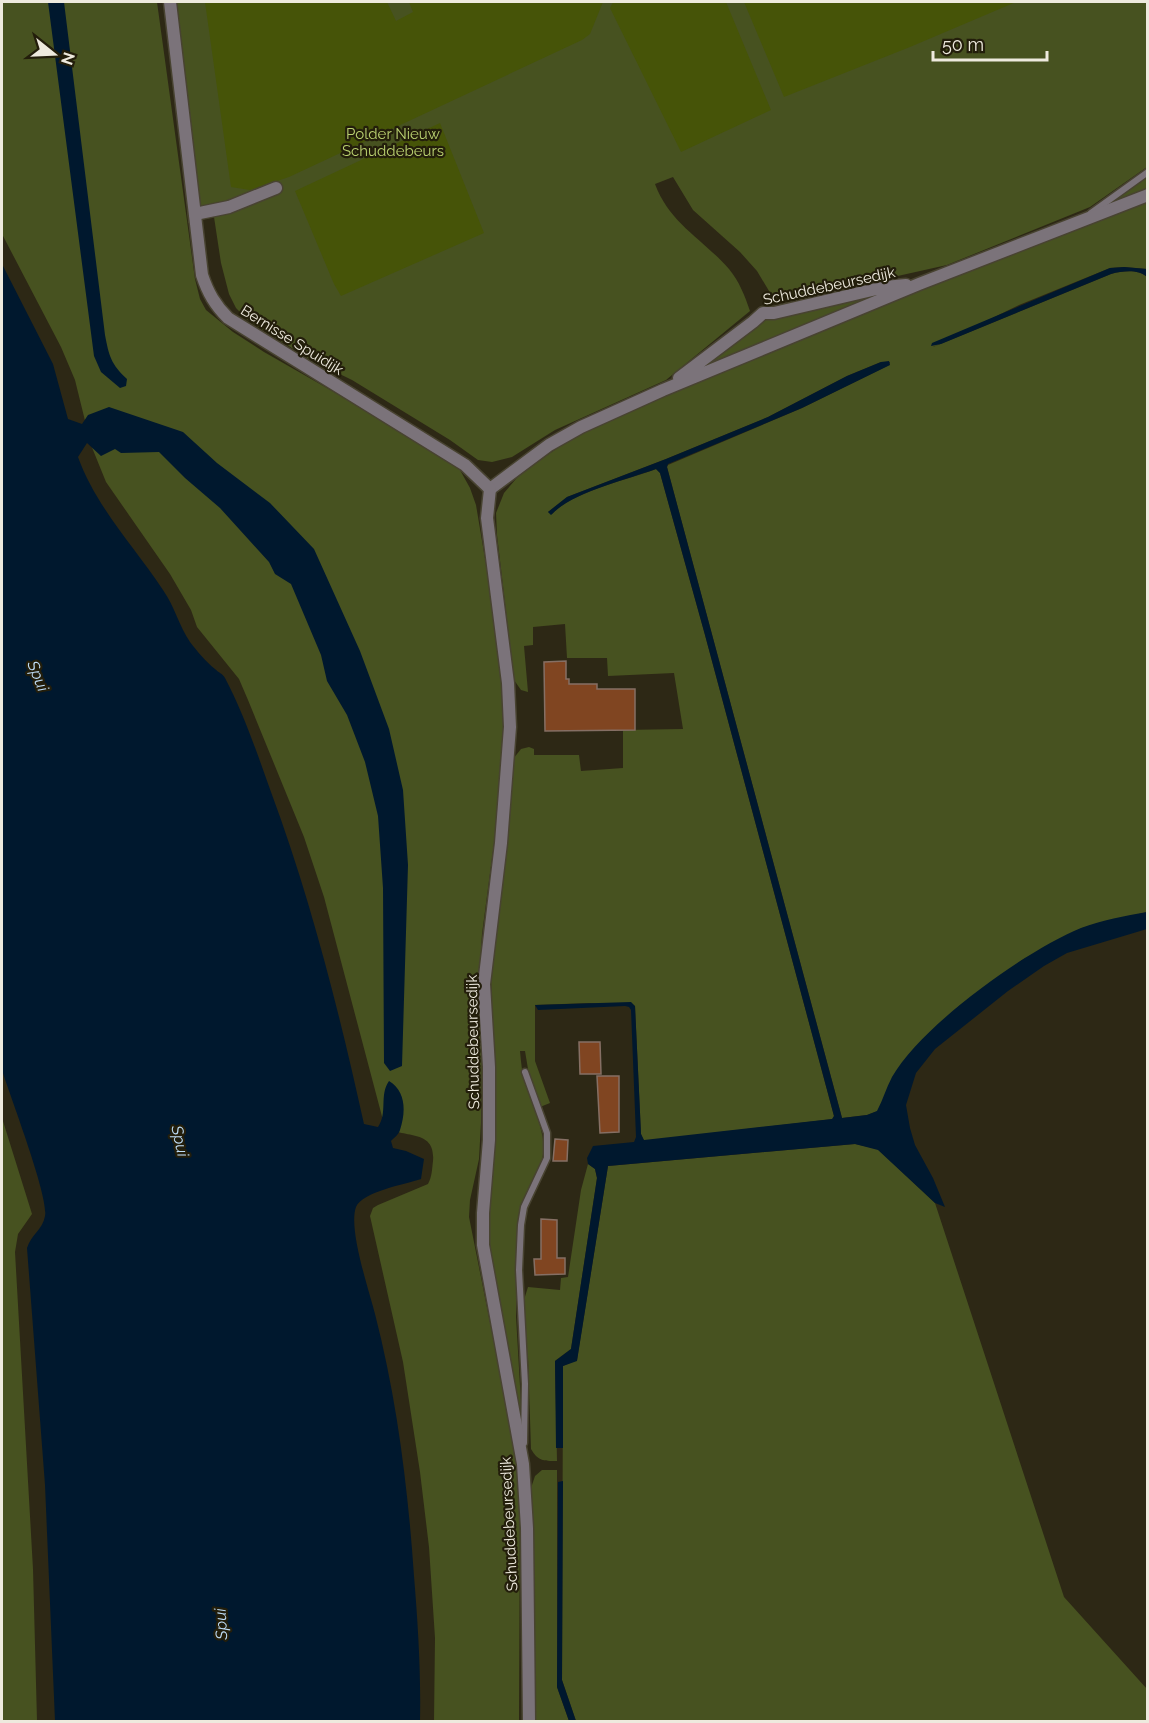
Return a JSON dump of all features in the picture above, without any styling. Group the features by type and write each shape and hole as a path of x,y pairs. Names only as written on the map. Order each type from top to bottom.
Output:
{"street":[{"name":"Bernisse Spuidijk","path":"170,2 202,275 207,292 228,318 465,465 490,489"},
{"path":"195,214 230,207 276,188"},
{"name":"Schuddebeursedijk","path":"529,1722 527,1528 523,1464 483,1245 489,1140 489,1067 484,984 501,843 510,727 508,683 487,518 490,489 557,440 663,390 919,284 1148,195"},
{"name":"Schuddebeursedijk","path":"663,390 763,312 774,313 885,287 919,284"}],"lane":[{"path":"1081,220 1148,171"},
{"path":"523,1464 525,1384 519,1270 521,1225 524,1207 547,1158 547,1133 525,1072"}],"green space":[{"path":"2,2 157,2 195,279 200,299 206,310 233,332 264,352 383,420 460,470 476,505 497,630 507,721 499,805 482,934 478,1003 482,1054 481,1123 479,1159 470,1200 469,1217 518,1463 520,1498 519,1721 434,1721 435,1638 429,1547 420,1472 403,1362 370,1216 373,1208 378,1205 428,1184 432,1170 432,1150 423,1138 398,1132 384,1124 324,897 304,837 239,679 197,627 191,610 170,574 106,482 91,445 75,380 61,347 2,234"},
{"name":"Polder Nieuw Schuddebeurs","path":"176,2 1147,2 1147,167 1090,207 947,265 783,300 772,296 757,271 740,252 693,210 673,177 655,184 661,198 678,221 719,258 733,274 750,311 666,380 555,430 512,457 492,462 478,460 450,440 352,380 311,360 249,321 236,308 229,294 221,263 214,217 188,223"},
{"path":"205,2 387,2 396,21 413,12 409,2 603,2 590,34 582,40 289,177 250,190 231,187"},
{"path":"613,2 726,2 771,110 681,152 610,8"},
{"path":"744,2 1016,2 784,97"},
{"path":"440,123 484,233 341,296 295,191"},
{"path":"1147,175 1147,191 1111,206 1109,203"},
{"path":"1147,198 1147,269 1110,268 1019,305 933,347 1111,274 1135,272 1147,277 1147,912 1082,928 1022,960 959,1006 882,1102 878,1111 867,1115 842,1118 667,467 802,408 889,365 890,362 881,362 847,376 768,417 567,497 548,512 552,514 573,499 601,487 656,469 660,473 834,1116 833,1119 644,1141 641,1134 635,1006 590,1003 535,1005 535,1061 550,1103 540,1107 529,1075 525,1051 520,1051 524,1079 540,1127 543,1145 539,1171 518,1218 516,1316 522,1421 519,1417 495,1284 488,1229 496,1109 491,980 513,759 521,749 529,747 534,749 534,755 579,755 581,771 623,768 623,730 683,729 674,673 608,676 607,658 567,658 565,624 533,627 533,645 524,646 528,692 521,690 514,680 497,535 496,513 504,493 521,473 581,432 959,271"},
{"path":"892,291 688,376 769,318"},
{"path":"2,1118 32,1214 18,1234 15,1252 33,1569 37,1721 2,1721"},
{"path":"855,1144 878,1149 935,1203 1064,1597 1147,1689 1147,1721 576,1721 562,1680 563,1366 577,1360 608,1166"},
{"path":"588,1164 595,1169 597,1178 571,1349 555,1361 557,1461 544,1460 536,1456 531,1449 528,1358 525,1353 523,1303 528,1287 560,1290 561,1278 568,1277 581,1190"},
{"path":"542,1470 557,1470 557,1687 569,1721 534,1721 534,1545 531,1488 535,1476"}],"water":[{"path":"48,2 64,2 105,335 108,349 117,369 127,379 126,386 120,388 101,372 94,356"},
{"name":"Spui","path":"2,264 53,364 68,419 82,424 88,415 109,407 183,432 217,463 270,503 314,549 360,651 389,729 403,790 408,865 402,1066 390,1071 384,1063 383,888 378,816 365,762 347,715 327,681 321,655 291,584 275,574 269,562 220,508 159,452 121,453 115,449 101,456 87,443 78,457 95,493 167,596 190,642 225,678 244,720 299,874 345,1040 364,1124 378,1127 381,1122 384,1092 389,1081 399,1090 404,1109 399,1131 391,1141 393,1148 424,1159 421,1179 385,1189 367,1197 356,1207 354,1217 360,1260 390,1378 405,1477 418,1630 420,1721 55,1721 45,1485 27,1248 44,1221 45,1205 2,1070"},
{"path":"1110,268 1147,269 1147,277 1135,272 1111,274 941,344 931,346 932,343"},
{"path":"889,361 890,365 802,408 668,464 667,467 842,1118 867,1115 877,1111 892,1077 926,1035 977,992 1032,954 1081,928 1114,918 1147,912 1147,929 1067,953 1044,966 1008,991 935,1049 916,1073 906,1105 910,1128 915,1145 933,1178 945,1207 935,1203 878,1150 855,1144 608,1166 577,1361 563,1366 563,1448 556,1448 555,1361 571,1349 597,1178 595,1169 588,1164 587,1158 593,1146 634,1142 636,1137 631,1010 625,1006 538,1010 535,1005 631,1002 635,1006 641,1134 644,1140 832,1119 834,1116 660,473 656,469 600,488 572,500 551,515 548,512 567,497 768,417 847,376"},
{"path":"563,1481 562,1680 576,1721 569,1721 557,1687 558,1482"}],"building":[{"path":"566,661 566,679 569,679 569,684 597,684 597,689 635,689 635,730 545,731 544,662"},
{"path":"579,1042 600,1042 601,1074 580,1074"},
{"path":"597,1076 619,1076 619,1132 600,1133"},
{"path":"555,1139 568,1140 567,1161 553,1161"},
{"path":"541,1219 557,1220 557,1258 565,1258 565,1274 535,1275 534,1259 541,1259"}]}
